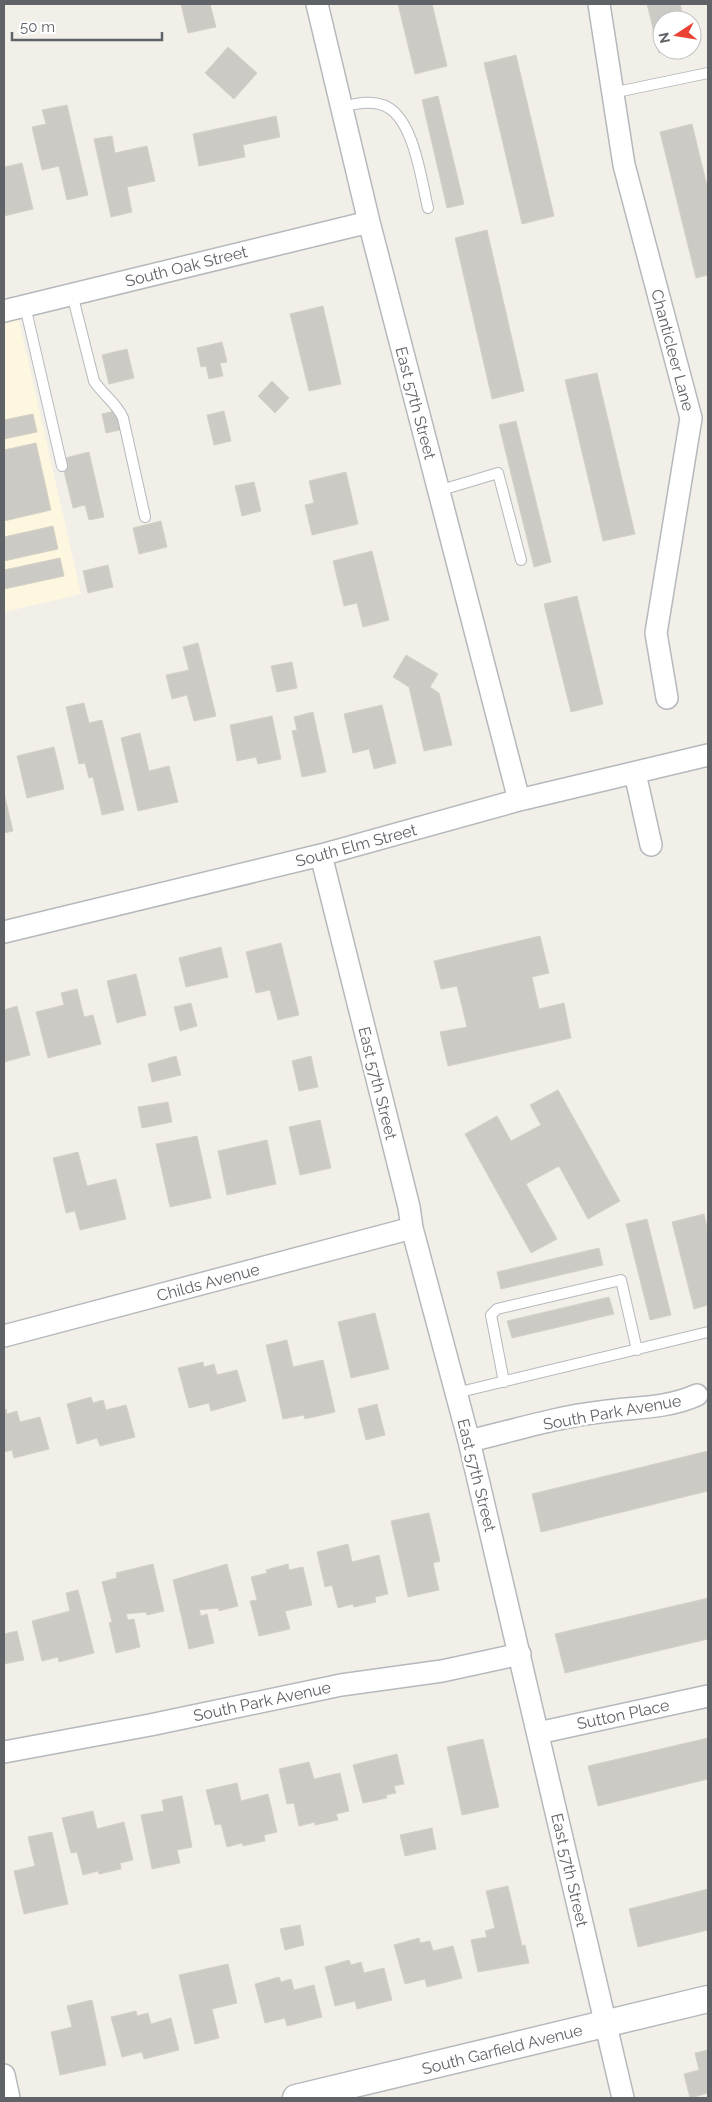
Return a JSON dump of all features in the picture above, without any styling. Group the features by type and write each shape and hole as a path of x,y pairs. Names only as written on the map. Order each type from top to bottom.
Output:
{"street":[{"name":"East 57th Street","path":"317,4 369,222 519,800"},
{"name":"Chanticleer Lane","path":"599,4 624,165 691,418 656,633 667,698"},
{"name":"South Oak Street","path":"4,311 369,222"},
{"name":"South Elm Street","path":"4,932 321,855 519,800 708,755"},
{"path":"634,773 651,845"},
{"name":"East 57th Street","path":"321,855 409,1207 412,1228 456,1393 520,1654 623,2098"},
{"name":"Childs Avenue","path":"4,1336 412,1228"},
{"name":"South Park Avenue","path":"468,1441 599,1412 654,1408 682,1402 697,1395"},
{"name":"South Park Avenue","path":"4,1752 150,1725 341,1685 442,1671 520,1654"},
{"name":"Sutton Place","path":"538,1733 708,1696"},
{"name":"South Garfield Avenue","path":"296,2098 708,1999"},
{"path":"4,2075 9,2098"}],"lane":[{"path":"612,93 708,73"},
{"path":"341,107 358,103 371,103 384,105 397,114 406,127 428,208"},
{"path":"72,294 94,381 101,392 118,407 123,418 145,517"},
{"path":"25,306 62,466"},
{"path":"438,490 498,473 520,560"},
{"path":"504,1382 490,1315 497,1309 621,1280 638,1350"},
{"path":"456,1393 708,1332"}],"shaded area":[{"path":"17,312 81,594 4,612 4,315"}],"building":[{"path":"181,4 210,4 216,27 188,33"},
{"path":"398,4 432,4 447,66 415,74"},
{"path":"647,4 680,4 682,10 652,10 652,24"},
{"path":"228,47 257,73 234,99 205,73"},
{"path":"516,55 554,216 522,224 484,63"},
{"path":"438,96 464,204 447,208 422,100"},
{"path":"67,105 88,195 67,200 59,166 42,170 32,127 46,124 42,110"},
{"path":"276,116 280,137 243,145 245,157 199,166 193,134"},
{"path":"692,124 708,190 708,275 696,278 660,132"},
{"path":"112,136 115,153 147,146 155,181 127,187 132,212 111,217 94,139"},
{"path":"4,162 5,167 22,163 33,209 4,216"},
{"path":"487,230 524,391 492,399 455,238"},
{"path":"323,306 341,384 309,391 290,314"},
{"path":"222,342 227,362 220,363 223,376 209,379 206,366 201,367 197,348"},
{"path":"127,349 134,378 109,384 102,355"},
{"path":"597,373 635,534 603,541 565,380"},
{"path":"272,381 289,398 275,413 258,396"},
{"path":"115,411 120,430 106,433 102,414"},
{"path":"224,411 231,441 214,445 207,415"},
{"path":"33,414 37,432 4,439 4,420"},
{"path":"516,421 551,562 534,567 499,425"},
{"path":"36,443 51,510 4,521 4,450"},
{"path":"89,452 104,517 89,520 85,505 73,508 61,459"},
{"path":"346,472 358,524 312,535 305,505 314,503 309,481"},
{"path":"254,482 261,511 242,516 235,486"},
{"path":"161,521 167,547 139,554 133,528"},
{"path":"53,526 58,549 4,561 4,537"},
{"path":"372,551 389,620 363,627 357,603 344,606 333,561"},
{"path":"60,558 64,576 4,589 4,570"},
{"path":"108,565 113,587 88,593 83,571"},
{"path":"577,596 603,704 571,712 544,604"},
{"path":"198,643 216,716 194,721 187,695 172,699 166,675 189,670 183,647"},
{"path":"406,655 438,674 430,687 439,693 452,745 424,751 409,687 393,677"},
{"path":"292,662 297,688 277,692 271,666"},
{"path":"84,703 89,723 102,720 124,810 102,815 93,777 89,778 85,763 79,764 66,707"},
{"path":"382,705 396,763 374,769 369,749 353,753 344,714"},
{"path":"313,712 326,772 302,777 292,731 297,730 294,717"},
{"path":"272,716 281,759 258,764 256,757 237,761 230,725"},
{"path":"140,733 149,771 169,766 178,802 138,811 121,738"},
{"path":"54,747 64,789 27,798 17,756"},
{"path":"4,793 13,831 4,833"},
{"path":"540,936 549,973 532,977 539,1009 564,1003 571,1038 448,1066 440,1032 467,1027 457,986 441,989 434,961"},
{"path":"281,943 299,1015 278,1020 270,990 256,993 246,952"},
{"path":"221,947 228,977 186,987 179,958"},
{"path":"136,974 146,1015 117,1023 107,981"},
{"path":"77,989 84,1017 93,1015 101,1044 48,1058 36,1012 64,1005 61,993"},
{"path":"191,1003 197,1026 180,1031 174,1007"},
{"path":"17,1006 30,1055 4,1062 4,1010"},
{"path":"176,1056 181,1075 152,1082 148,1064"},
{"path":"311,1056 318,1087 299,1091 292,1061"},
{"path":"558,1090 620,1201 588,1219 559,1166 526,1184 557,1239 531,1253 465,1134 497,1116 511,1141 541,1125 530,1105"},
{"path":"168,1102 172,1122 142,1128 138,1107"},
{"path":"320,1120 331,1168 300,1175 289,1127"},
{"path":"197,1136 211,1198 170,1207 156,1144"},
{"path":"267,1140 276,1184 227,1195 218,1151"},
{"path":"78,1152 87,1186 116,1179 126,1219 80,1230 75,1211 66,1213 53,1158"},
{"path":"704,1214 708,1232 708,1305 694,1309 672,1222"},
{"path":"647,1219 671,1315 650,1320 626,1224"},
{"path":"599,1248 603,1265 501,1289 497,1272"},
{"path":"609,1297 614,1314 512,1338 507,1321"},
{"path":"375,1313 389,1369 351,1378 338,1322"},
{"path":"287,1340 293,1367 323,1360 335,1412 305,1419 304,1415 283,1419 266,1345"},
{"path":"203,1362 204,1367 214,1364 217,1375 237,1370 246,1401 211,1411 209,1403 189,1408 178,1368"},
{"path":"91,1397 93,1403 103,1400 106,1410 126,1405 135,1437 100,1446 97,1438 77,1444 67,1404"},
{"path":"377,1404 385,1435 366,1440 358,1409"},
{"path":"6,1409 7,1414 17,1411 20,1422 40,1417 49,1449 14,1458 12,1450 4,1452 4,1410"},
{"path":"708,1451 708,1491 541,1532 532,1494"},
{"path":"429,1513 440,1561 433,1563 439,1590 408,1597 391,1521"},
{"path":"348,1544 352,1562 379,1555 388,1594 375,1597 376,1602 354,1607 353,1604 338,1608 332,1585 325,1587 317,1552"},
{"path":"153,1564 164,1611 147,1615 146,1612 126,1614 128,1620 134,1619 140,1647 116,1653 109,1623 112,1622 102,1582 117,1578 116,1573"},
{"path":"227,1564 238,1606 219,1611 219,1608 199,1610 201,1616 207,1614 214,1643 189,1649 173,1580"},
{"path":"288,1564 289,1570 303,1567 312,1605 285,1611 290,1629 259,1636 250,1601 257,1600 251,1577 267,1573 266,1570"},
{"path":"78,1590 94,1653 59,1662 58,1657 42,1661 32,1621 70,1611 66,1593"},
{"path":"708,1598 708,1639 565,1673 555,1634"},
{"path":"17,1631 24,1660 4,1664 4,1634"},
{"path":"708,1738 708,1779 598,1806 588,1766"},
{"path":"483,1739 499,1807 462,1815 447,1747"},
{"path":"397,1754 404,1784 394,1786 396,1793 386,1795 387,1798 363,1803 353,1765"},
{"path":"309,1762 314,1779 340,1773 349,1811 336,1814 338,1820 315,1825 315,1822 299,1826 294,1803 287,1804 279,1769"},
{"path":"237,1783 241,1801 268,1794 277,1832 264,1835 265,1841 243,1846 242,1843 227,1847 221,1824 215,1825 206,1790"},
{"path":"182,1796 192,1847 177,1850 180,1863 152,1869 141,1815 164,1811 162,1800"},
{"path":"93,1811 97,1829 124,1822 133,1860 120,1863 121,1869 99,1874 98,1871 83,1875 77,1852 71,1853 62,1818"},
{"path":"432,1828 436,1849 405,1856 400,1835"},
{"path":"52,1832 68,1904 24,1914 14,1871 35,1866 28,1837"},
{"path":"508,1886 522,1946 525,1945 529,1963 478,1972 471,1940 487,1937 485,1931 495,1928 486,1891"},
{"path":"708,1889 708,1930 638,1947 629,1909"},
{"path":"300,1925 304,1945 285,1950 280,1929"},
{"path":"419,1938 420,1943 430,1941 433,1951 453,1946 462,1978 427,1987 425,1979 405,1984 394,1945"},
{"path":"349,1960 351,1965 361,1962 364,1973 384,1968 392,2000 357,2009 355,2001 335,2006 325,1967"},
{"path":"228,1964 237,2003 212,2009 219,2038 195,2044 179,1975"},
{"path":"279,1977 281,1982 291,1979 294,1990 314,1985 322,2017 287,2026 285,2018 265,2023 255,1984"},
{"path":"92,2000 106,2065 60,2075 51,2032 72,2027 67,2006"},
{"path":"136,2011 137,2016 148,2013 151,2024 171,2018 179,2050 144,2059 142,2052 122,2057 111,2017"},
{"path":"708,2050 708,2093 690,2098 684,2074 699,2070 695,2053"}]}
